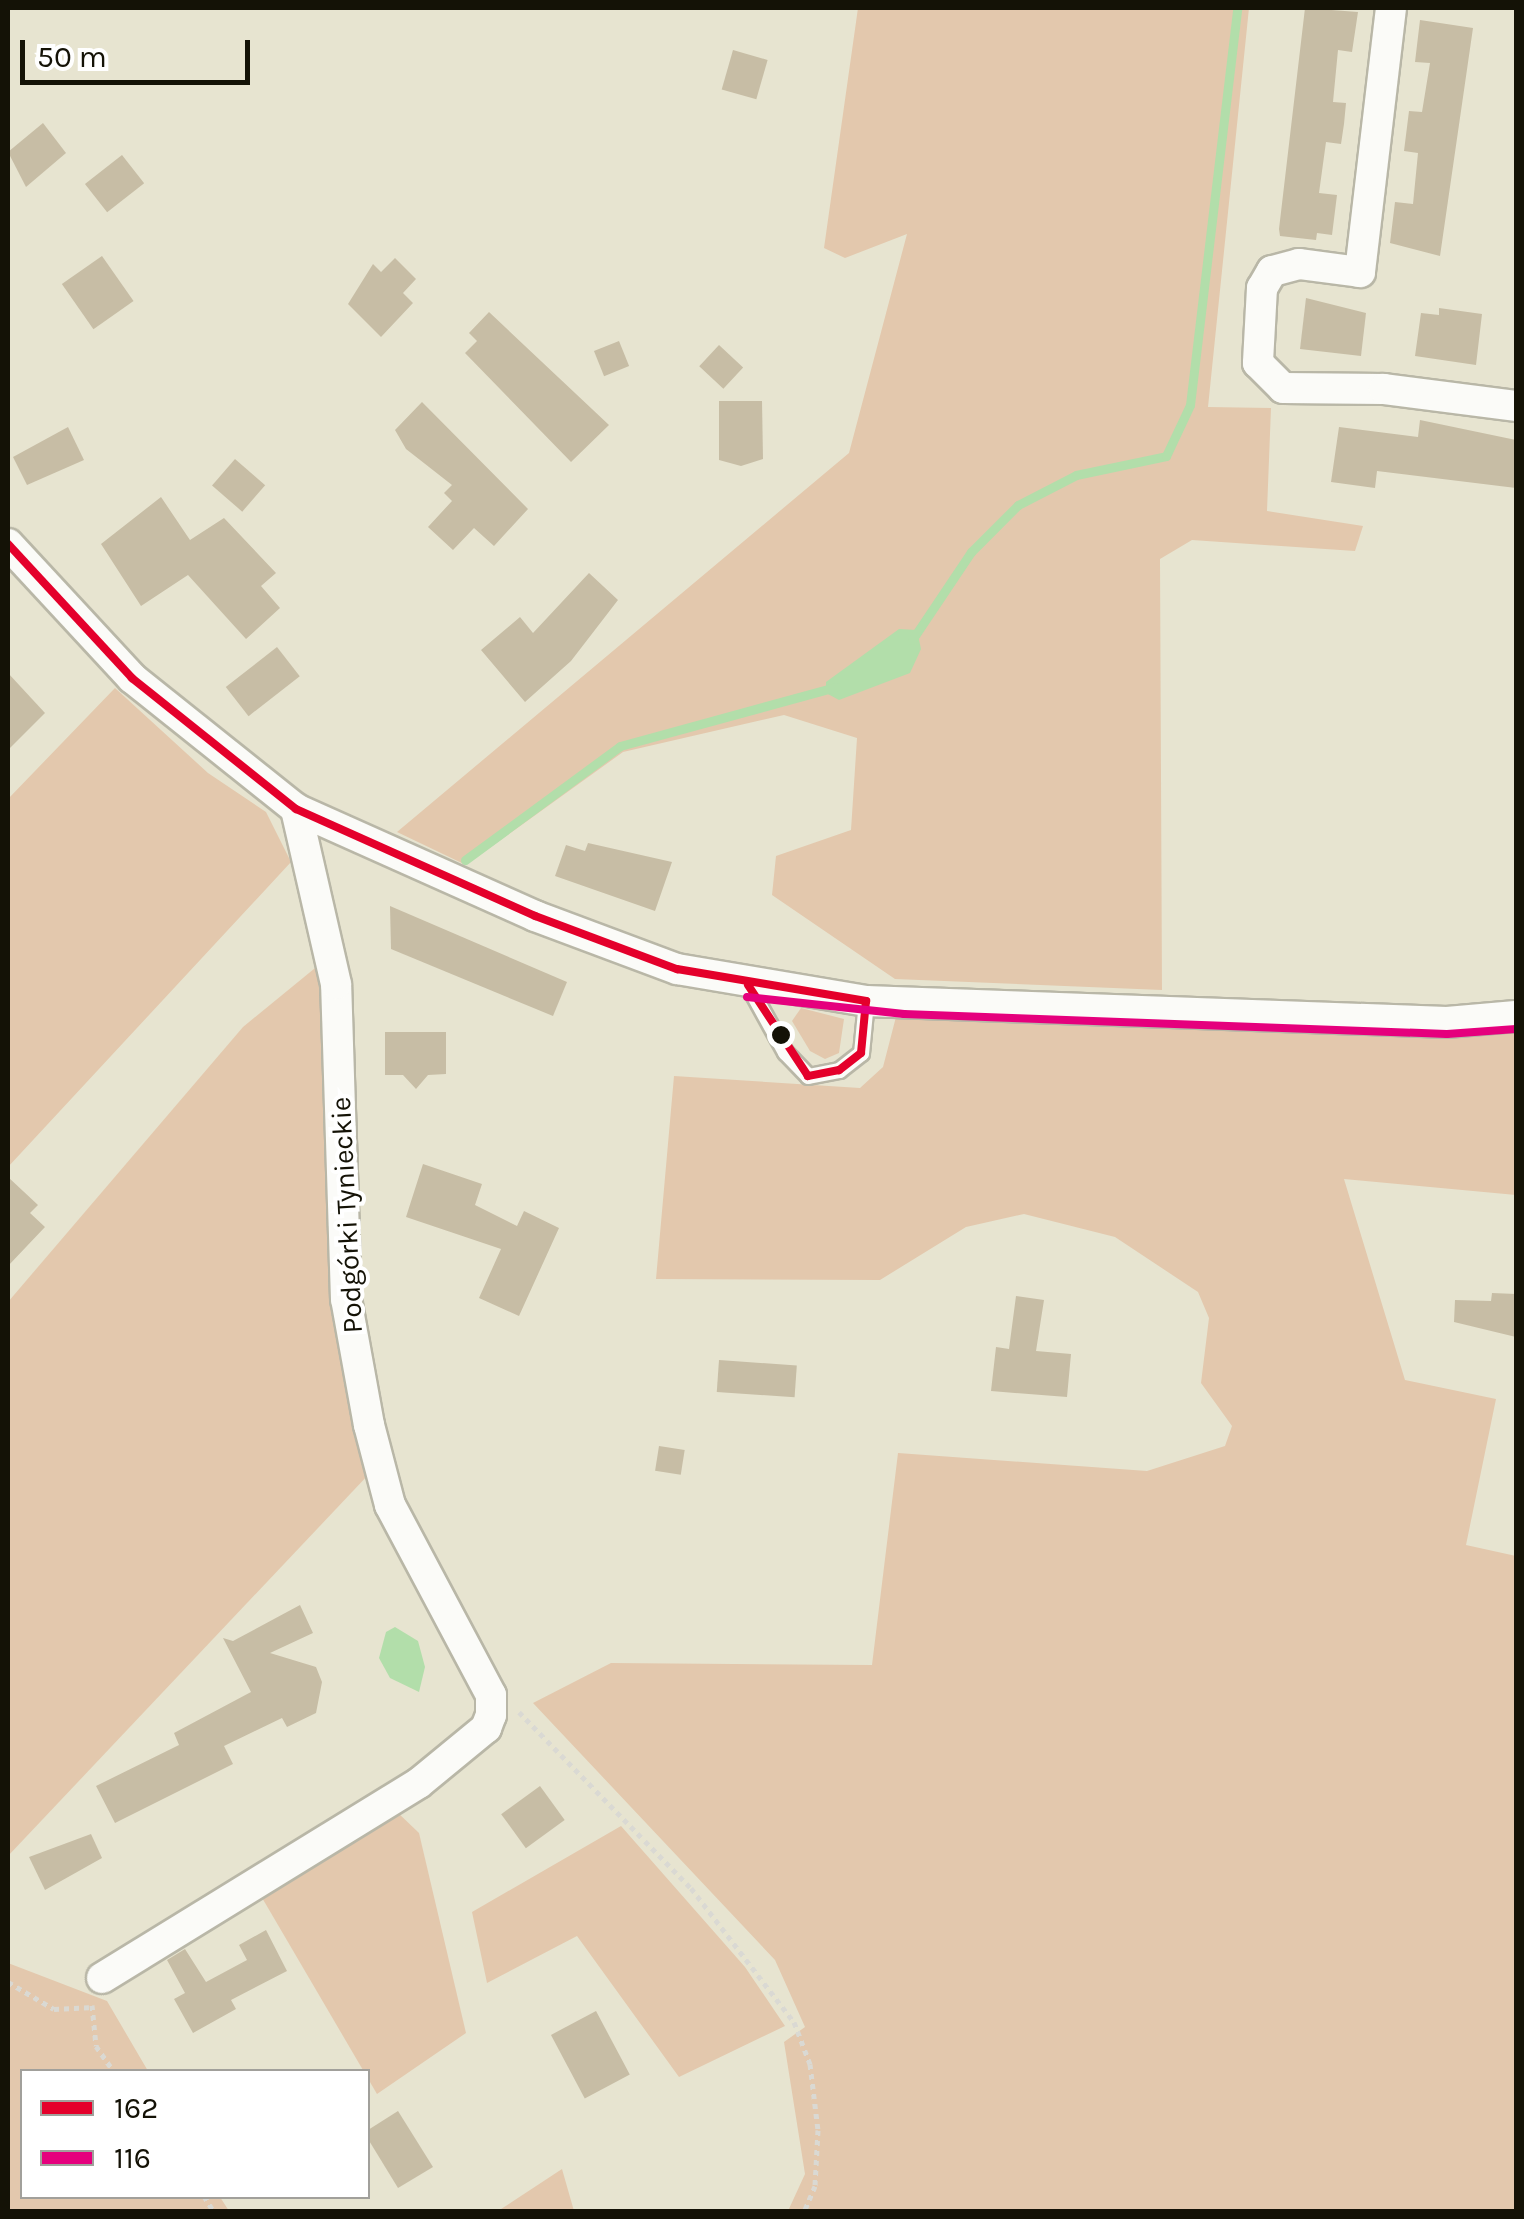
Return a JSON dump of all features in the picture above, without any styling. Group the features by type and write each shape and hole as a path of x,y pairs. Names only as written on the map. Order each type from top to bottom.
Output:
{"street":[{"path":"1391,8 1360,272 1299,264 1272,271 1262,288 1258,363 1283,388 1384,389 1516,406"},
{"path":"8,544 132,678 296,809 601,942 748,985 866,1001 1447,1022 1516,1016"},
{"name":"Podgórki Tynieckie","path":"296,809 336,984 346,1299 369,1425 390,1505 491,1705"},
{"path":"97,1992 419,1783 486,1728 491,1705"}],"lane":[{"path":"748,985 785,1052 808,1076 840,1070 862,1053 866,1001"}],"path":[{"path":"491,1705 525,1714 548,1736 769,1980 810,2064 818,2130 815,2186 804,2212"},
{"path":"8,1982 54,2009 97,1992 96,2046 112,2069"}],"shaded area":[{"path":"858,8 1249,8 1208,407 1271,408 1267,511 1363,526 1355,551 1192,540 1160,559 1162,990 895,979 772,895 776,856 851,830 857,738 784,715 623,752 466,865 397,832 849,453 907,234 845,258 824,248"},
{"path":"899,629 917,630 921,649 910,673 839,700 826,693 826,682"},
{"path":"115,688 208,773 266,812 291,862 8,1167 8,799"},
{"path":"320,964 370,1473 8,1856 8,1302 243,1027"},
{"path":"801,1008 844,1019 839,1053 825,1059 810,1051 792,1021"},
{"path":"897,1013 1516,1030 1516,1195 1344,1179 1405,1380 1496,1399 1466,1545 1516,1556 1516,2211 788,2211 805,2174 784,2042 805,2027 775,1960 533,1703 611,1663 872,1665 898,1453 1147,1471 1225,1446 1232,1426 1201,1383 1209,1318 1198,1292 1115,1237 1024,1214 966,1227 880,1280 656,1279 674,1076 860,1088 883,1067"},
{"path":"395,1627 418,1641 425,1667 419,1692 390,1678 379,1658 386,1632"},
{"path":"395,1810 419,1833 466,2033 377,2094 370,2082 370,2069 362,2069 261,1896"},
{"path":"621,1826 745,1967 785,2026 679,2077 577,1936 487,1983 472,1912"},
{"path":"8,1963 107,2001 147,2069 20,2069 20,2199 221,2199 229,2211 8,2211"},
{"path":"562,2169 574,2211 498,2211"}],"building":[{"path":"1305,8 1358,12 1352,52 1338,50 1333,102 1346,103 1344,124 1341,144 1326,142 1319,193 1337,195 1332,235 1317,233 1316,240 1280,236 1279,229"},
{"path":"1420,20 1473,28 1440,256 1390,243 1395,202 1413,204 1418,153 1404,151 1409,111 1422,112 1430,63 1415,62"},
{"path":"733,50 768,60 756,99 722,89"},
{"path":"43,123 66,153 26,187 8,152"},
{"path":"122,155 144,183 107,212 85,184"},
{"path":"102,256 134,301 93,329 62,284"},
{"path":"395,258 416,279 403,293 413,303 381,337 348,304 373,264 381,272"},
{"path":"1306,298 1366,313 1361,356 1300,349"},
{"path":"1439,308 1482,314 1476,365 1415,356 1421,313 1439,315"},
{"path":"489,312 609,425 571,462 465,353 477,341 469,333"},
{"path":"619,341 629,366 604,376 594,351"},
{"path":"719,345 743,368 723,389 699,366"},
{"path":"719,401 762,401 763,459 741,466 719,460"},
{"path":"422,402 528,509 494,546 474,528 453,550 428,527 452,501 444,493 452,485 406,449 395,430"},
{"path":"1420,420 1516,440 1516,488 1377,471 1375,488 1331,482 1339,427 1418,437"},
{"path":"68,427 84,460 27,485 13,457"},
{"path":"235,459 265,485 242,512 212,485"},
{"path":"161,497 190,540 224,518 276,573 261,586 280,608 246,639 188,575 141,606 101,544"},
{"path":"589,573 618,600 571,661 525,702 481,650 520,617 533,633"},
{"path":"277,647 300,676 249,716 226,687"},
{"path":"8,673 45,713 8,750"},
{"path":"588,843 672,862 655,911 555,876 566,845 585,851"},
{"path":"390,906 567,982 553,1016 391,949"},
{"path":"385,1032 446,1032 446,1074 428,1075 416,1089 403,1075 385,1075"},
{"path":"423,1164 482,1184 475,1205 517,1226 524,1211 559,1228 519,1316 479,1298 501,1249 406,1217"},
{"path":"8,1177 38,1205 30,1213 45,1227 8,1266"},
{"path":"1492,1293 1516,1294 1516,1337 1454,1322 1455,1300 1491,1301"},
{"path":"1016,1296 1044,1300 1036,1351 1071,1354 1067,1397 991,1391 996,1347 1009,1349"},
{"path":"719,1360 797,1365 795,1397 717,1392"},
{"path":"659,1446 685,1450 681,1475 655,1471"},
{"path":"300,1605 313,1633 270,1653 316,1667 322,1682 316,1713 287,1727 282,1718 224,1746 233,1764 115,1823 96,1786 179,1745 174,1733 251,1692 223,1638 233,1641"},
{"path":"540,1786 565,1820 526,1848 501,1814"},
{"path":"91,1834 102,1858 45,1890 29,1857"},
{"path":"266,1930 287,1971 231,2000 236,2009 193,2033 174,1999 185,1993 167,1960 185,1949 206,1982 247,1960 239,1945"},
{"path":"596,2011 630,2075 585,2099 551,2035"},
{"path":"398,2111 433,2167 398,2188 370,2142 370,2129"}],"waterway":[{"path":"912,640 971,552 1018,505 1076,475 1166,456 1190,405 1237,8"},
{"path":"465,860 620,746 836,687"}],"transit line":[{"name":"162","path":"8,544 132,678 296,809 535,916 677,969 866,1001 861,1053 839,1070 808,1076 748,985"},
{"name":"116","path":"747,997 904,1014 1447,1034 1516,1029"}]}
